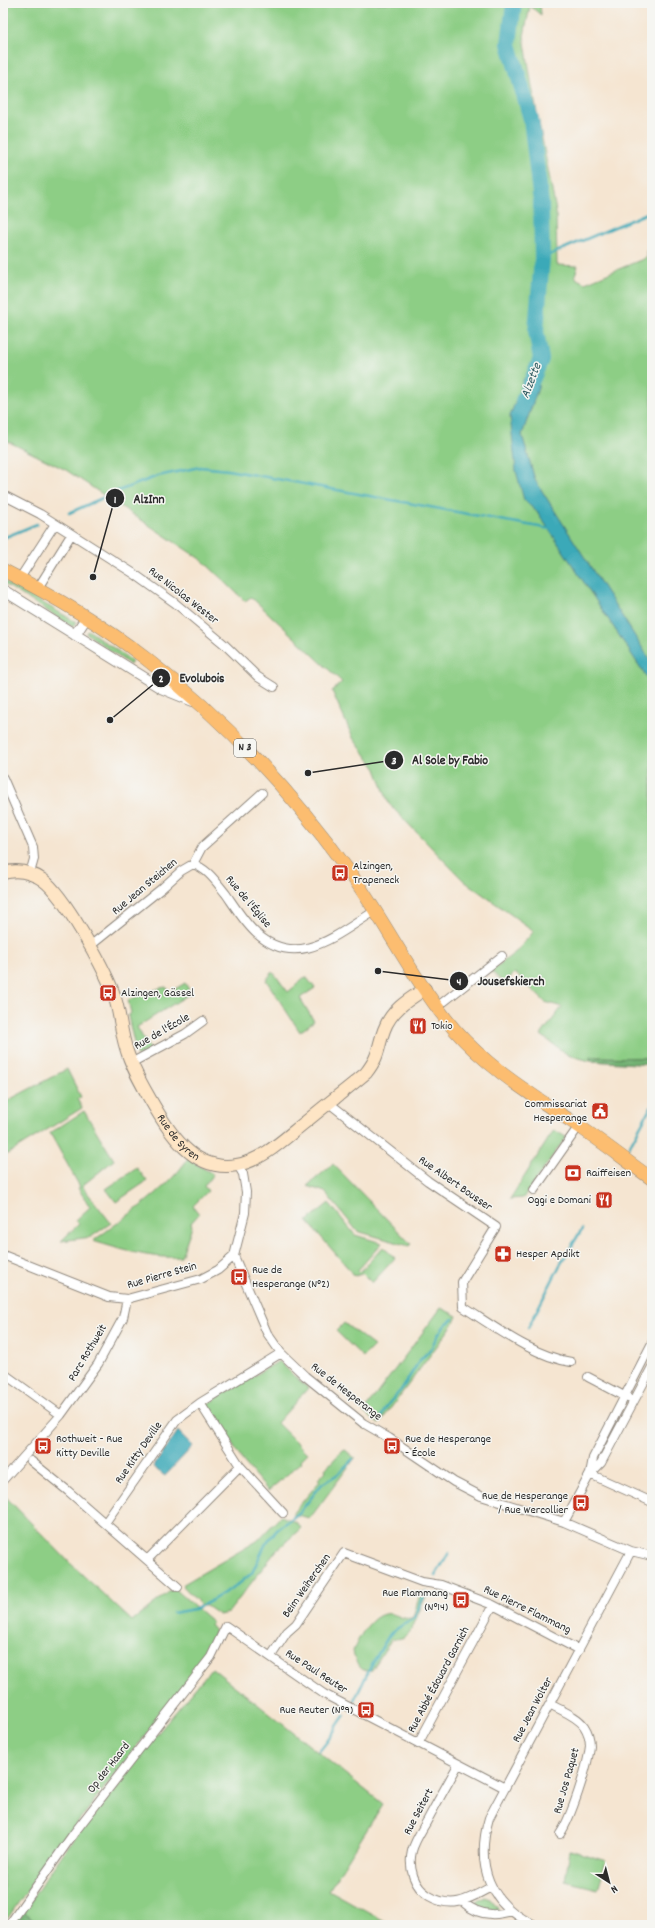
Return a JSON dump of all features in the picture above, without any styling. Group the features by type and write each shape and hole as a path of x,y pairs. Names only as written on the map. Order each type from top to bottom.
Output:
{"main road":[{"name":"N 3","path":"3,570 38,588 143,656 200,704 256,759 312,823 350,873 425,989 454,1028 494,1068 579,1126 652,1179"},
{"name":"Rue de Syren","path":"3,873 8,871 30,873 51,887 90,946 113,993 119,1012 126,1048 132,1063 163,1121 177,1141 192,1155 205,1162 226,1167 238,1165 258,1157 329,1103 366,1073 375,1062 380,1051 384,1030 398,1007 425,989"}],"street":[{"name":"Rue Nicolas Wester","path":"3,495 40,514 133,573 175,603 224,644 258,677 274,687"},
{"path":"20,578 55,524"},
{"path":"38,588 71,534"},
{"name":"N 3","path":"3,590 161,688 200,704"},
{"path":"75,635 86,618"},
{"path":"3,778 33,847 34,859 30,873"},
{"name":"Rue Jean Steichen","path":"90,946 181,871 193,864 202,848 262,793"},
{"name":"Rue de l'Église","path":"193,864 208,872 256,932 271,943 286,949 306,949 318,945 375,911"},
{"path":"437,1006 502,956"},
{"name":"Rue de l'École","path":"132,1063 185,1034 203,1021"},
{"name":"Rue Albert Bousser","path":"329,1103 428,1181 496,1227 462,1282 463,1307 504,1333 555,1360 571,1362"},
{"path":"534,1190 579,1126"},
{"path":"234,1256 245,1213 246,1192 243,1174 238,1165"},
{"name":"Rue Pierre Stein","path":"3,1255 109,1297 127,1299 201,1278 218,1270 234,1256"},
{"name":"Rue de Hesperange","path":"234,1256 267,1333 281,1353 305,1376 363,1423 389,1438 454,1482 481,1496 564,1522 631,1550 652,1556"},
{"name":"Parc Rothweit","path":"3,1480 31,1451 61,1415 98,1364 123,1318 127,1299"},
{"path":"590,1474 593,1458 652,1343"},
{"name":"Rue Kitty Deville","path":"105,1523 177,1420 200,1403 281,1353"},
{"path":"564,1522 590,1474 601,1463 652,1367"},
{"path":"3,1373 61,1415"},
{"path":"588,1377 634,1402"},
{"path":"200,1403 240,1466 283,1513"},
{"path":"31,1461 178,1586"},
{"path":"148,1559 240,1466"},
{"path":"590,1474 652,1502"},
{"name":"Rue Jean Wolter","path":"535,1925 524,1920 511,1910 491,1887 484,1865 484,1841 489,1818 631,1550"},
{"name":"Beim Weiherchen","path":"271,1656 288,1632 296,1624 344,1553 422,1582 441,1585"},
{"name":"Rue Pierre Flammang","path":"441,1585 493,1605 579,1650"},
{"name":"Rue Abbé Édouard Garnich","path":"493,1605 418,1744 505,1788"},
{"name":"Rue Paul Reuter","path":"226,1626 324,1694 418,1744"},
{"name":"Op der Haard","path":"9,1925 74,1832 211,1657 226,1626"},
{"name":"Rue Jos Paquet","path":"550,1704 581,1722 588,1735 590,1745 588,1759 568,1823 560,1834"},
{"name":"Rue Seitert","path":"458,1765 418,1837 412,1851 411,1874 420,1888 435,1900 448,1903 463,1902"},
{"path":"491,1887 463,1902 468,1907 483,1914 499,1915 511,1910"}],"green space":[{"path":"3,3 540,3 541,15 530,6 524,36 531,81 556,211 557,265 578,266 575,275 577,279 585,283 648,257 646,251 652,247 652,663 535,480 522,435 539,385 510,416 524,500 538,513 652,685 652,1058 591,1057 590,1061 568,1055 541,1035 562,1007 545,1002 515,973 504,983 491,971 517,951 534,931 464,881 389,804 376,769 353,738 332,691 342,682 251,597 245,601 203,561 66,470 3,439"},
{"path":"3,580 76,622 73,627 3,583"},
{"path":"88,630 132,661 130,665 86,633"},
{"path":"273,972 288,992 306,977 315,988 300,998 314,1021 300,1032 266,980"},
{"path":"185,983 191,993 137,1027 150,1050 137,1057 128,1016 131,1013 128,1000 160,988 166,987 170,992"},
{"path":"590,1057 652,1058 652,1065 590,1061"},
{"path":"67,1069 81,1097 77,1099 82,1108 3,1157 3,1103"},
{"path":"84,1111 114,1160 82,1186 111,1223 91,1237 61,1241 79,1224 76,1220 90,1207 78,1188 80,1187 50,1133"},
{"path":"554,1130 566,1137 523,1198 510,1199"},
{"path":"188,1159 213,1174 204,1186 208,1191 193,1206 199,1214 191,1223 192,1226 181,1257 158,1257 147,1255 126,1251 93,1241 168,1183"},
{"path":"333,1164 411,1244 409,1246 357,1231 325,1192 307,1186"},
{"path":"137,1168 147,1181 116,1202 106,1189"},
{"path":"329,1203 355,1235 382,1243 358,1270 360,1272 383,1247 395,1258 372,1283 361,1272 362,1274 355,1276 307,1221"},
{"path":"441,1308 457,1316 454,1323 379,1424 363,1412"},
{"path":"344,1323 374,1346 363,1357 336,1331"},
{"path":"279,1361 308,1388 277,1423 307,1453 300,1460 302,1462 268,1491 242,1460 207,1404"},
{"path":"344,1449 355,1458 310,1518 292,1514 320,1481 318,1479 326,1471 325,1469"},
{"path":"3,1494 70,1563 132,1621 174,1588 213,1622 210,1625 215,1631 202,1661 52,1854 3,1925"},
{"path":"281,1516 296,1522 301,1528 276,1551 228,1613 219,1615 206,1606 202,1606 182,1585 257,1541"},
{"path":"421,1591 427,1596 421,1606 414,1625 408,1634 402,1638 391,1640 372,1670 368,1671 361,1668 355,1659 353,1651 363,1632 373,1620 385,1614 392,1614 405,1618 413,1617"},
{"path":"212,1668 383,1804 329,1890 392,1925 41,1925 23,1911 69,1845 124,1779 124,1774"},
{"path":"570,1850 606,1861 598,1889 565,1881"},
{"path":"485,1897 491,1899 499,1911 489,1911 478,1907 476,1902"},
{"path":"23,1911 41,1925 13,1925"}],"water":[{"path":"524,378 539,385 522,435 535,480 652,663 652,685 538,513 524,500 516,471 510,416"},
{"path":"178,1431 193,1446 165,1476 153,1467"}],"waterway":[{"name":"Alzette","path":"514,3 509,44 531,119 541,203 542,258 536,331 541,359 523,401"},
{"path":"542,258 652,211"},
{"path":"69,513 118,491 158,476 200,467 228,470 550,529"},
{"path":"3,538 37,524"},
{"path":"629,1147 652,1105"},
{"path":"528,1328 560,1265 582,1229"},
{"path":"379,1420 389,1403 401,1390 420,1360 431,1349 439,1333 446,1324 453,1319"},
{"path":"173,1613 194,1609 209,1602 240,1583 252,1573 266,1543 277,1530 300,1512 322,1484 338,1474 353,1459"},
{"path":"435,1576 449,1553"},
{"path":"354,1701 372,1664 390,1634 414,1618 426,1592"},
{"path":"319,1751 345,1715"}],"place":[{"name":"AlzInn","path":"93,577"},
{"name":"Evolubois","path":"110,720"},
{"name":"Al Sole by Fabio","path":"308,773"},
{"name":"Alzingen, Trapeneck","path":"340,873"},
{"name":"Jousefskierch","path":"378,971"},
{"name":"Alzingen, Gässel","path":"108,993"},
{"name":"Tokio","path":"418,1026"},
{"name":"Commissariat Hesperange","path":"600,1111"},
{"name":"Raiffeisen","path":"573,1173"},
{"name":"Oggi e Domani","path":"604,1200"},
{"name":"Hesper Apdikt","path":"503,1254"},
{"name":"Rue de Hesperange (N°2)","path":"239,1277"},
{"name":"Rothweit - Rue Kitty Deville","path":"43,1446"},
{"name":"Rue de Hesperange - École","path":"392,1446"},
{"name":"Rue de Hesperange / Rue Wercollier","path":"581,1503"},
{"name":"Rue Flammang (N°14)","path":"461,1600"},
{"name":"Rue Reuter (N°9)","path":"366,1710"}]}
